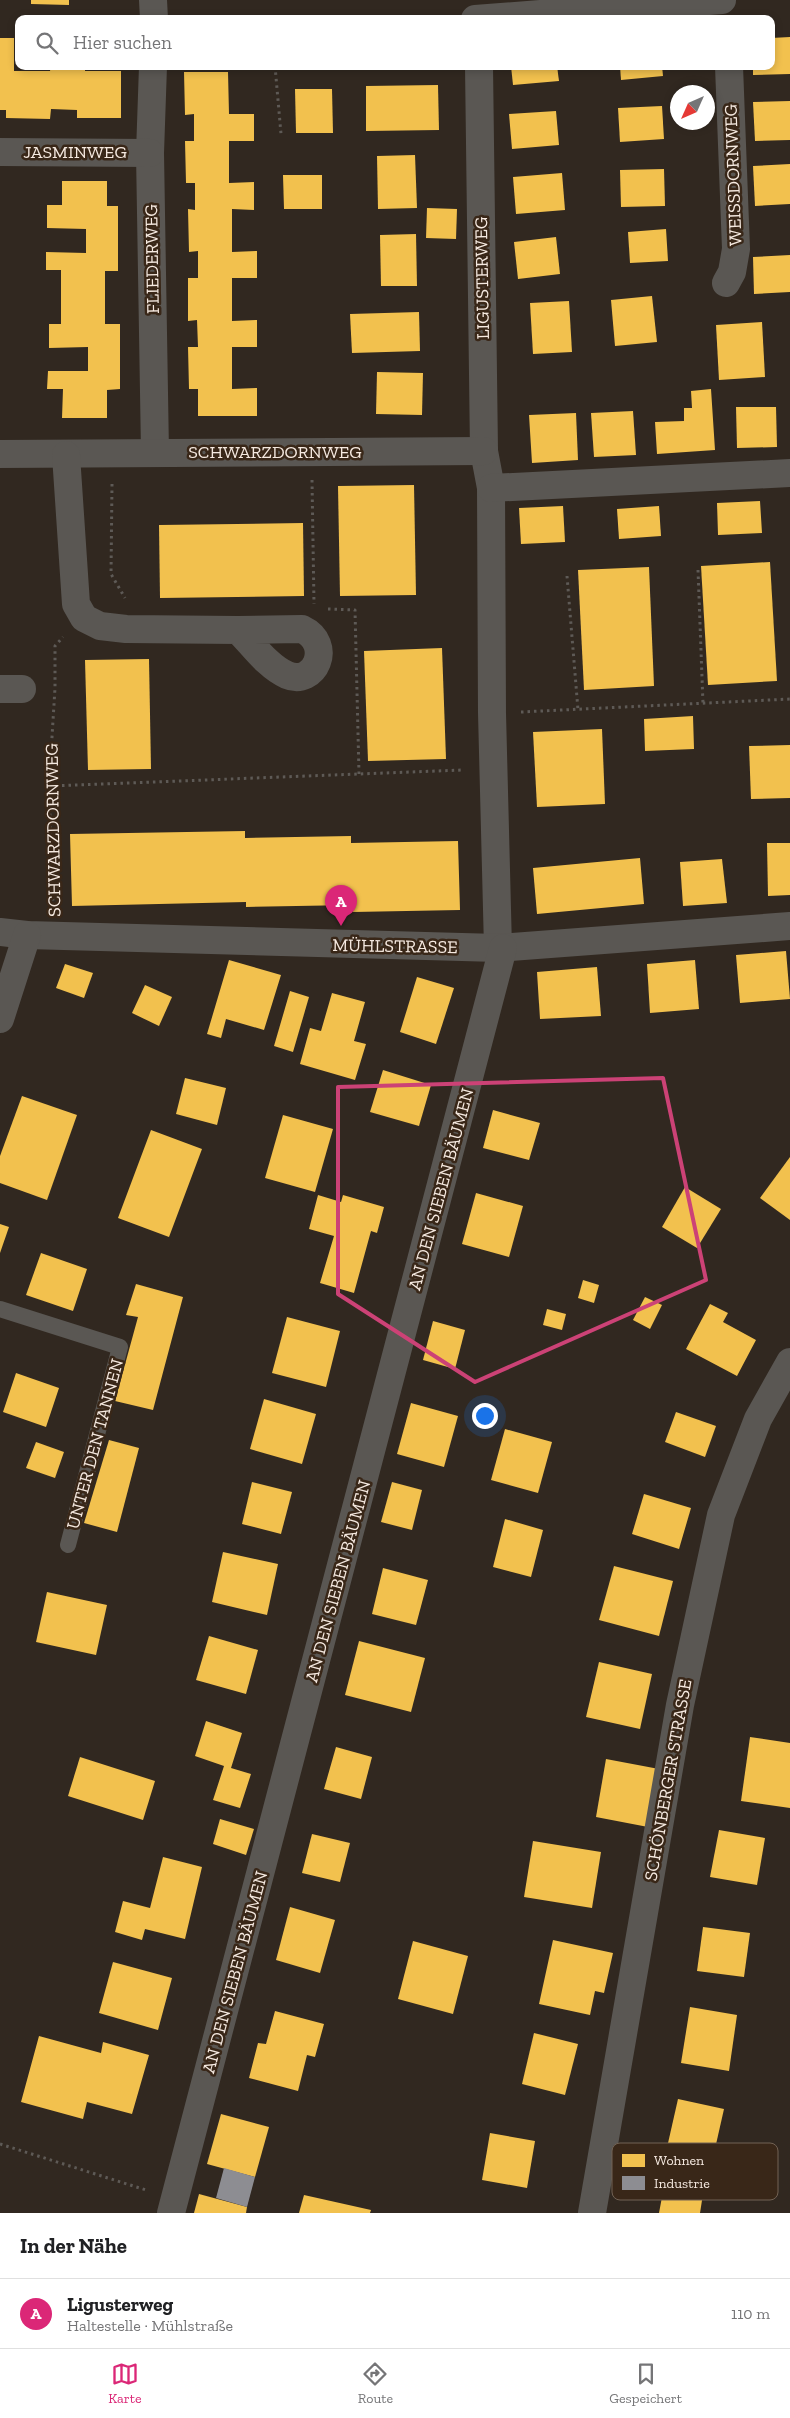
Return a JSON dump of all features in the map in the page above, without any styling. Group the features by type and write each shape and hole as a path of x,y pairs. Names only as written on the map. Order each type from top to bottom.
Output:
{"street":[{"path":"153,0 154,15"},
{"path":"528,15 722,0"},
{"path":"727,0 728,15"},
{"name":"FLIEDERWEG","path":"153,70 150,153 155,452"},
{"name":"LIGUSTERWEG","path":"479,70 484,451 491,488 492,713 500,948"},
{"name":"WEISSDORNWEG","path":"726,283 732,272 736,250 729,70"},
{"name":"JASMINWEG","path":"0,152 150,153"},
{"name":"SCHWARZDORNWEG","path":"0,454 484,451"},
{"path":"66,455 76,604 84,618 100,626 126,629 238,630"},
{"path":"491,488 790,473"},
{"name":"MÜHLSTRASSE","path":"0,932 27,935 500,948 790,926"},
{"path":"0,1019 27,935"},
{"name":"AN DEN SIEBEN BÄUMEN","path":"173,2206 500,948"},
{"name":"SCHÖNBERGER STRASSE","path":"592,2213 680,1705 721,1515 758,1420 790,1362"}],"lane":[{"name":"UNTER DEN TANNEN","path":"0,1309 120,1347 68,1545"}],"path":[{"path":"275,70 281,134"},
{"path":"310,452 314,609"},
{"path":"113,454 110,574 115,585 129,602"},
{"path":"698,570 702,704"},
{"path":"567,576 578,710"},
{"path":"322,609 355,610 359,774"},
{"name":"SCHWARZDORNWEG","path":"56,935 52,894 49,786 55,688 55,646 84,618"},
{"path":"492,713 790,699"},
{"path":"49,786 494,767"},
{"path":"0,2144 173,2206"}],"highlighted area":[{"path":"663,1078 706,1280 475,1382 338,1294 338,1087"}],"building: Wohnen":[{"path":"31,0 69,0 69,5 31,4"},
{"path":"790,37 790,74 753,75 753,70 775,70 775,38"},
{"path":"0,38 14,38 14,71 121,71 121,118 77,118 77,110 51,109 50,119 6,118 6,110 0,110"},
{"path":"511,70 558,70 559,81 513,85"},
{"path":"620,70 662,70 663,76 621,80"},
{"path":"184,72 228,72 229,114 254,114 254,141 229,141 229,183 254,182 254,210 232,209 232,252 257,251 257,278 232,278 232,321 257,320 257,347 232,347 232,389 257,388 257,416 198,416 198,389 189,389 188,347 198,347 197,320 188,321 188,278 198,278 198,251 189,252 188,209 195,210 195,183 186,183 185,141 194,141 194,114 185,115"},
{"path":"438,85 439,130 366,131 366,86"},
{"path":"295,89 332,89 333,133 296,133"},
{"path":"790,101 790,140 755,141 753,102"},
{"path":"662,106 664,139 620,142 618,108"},
{"path":"556,111 559,145 512,149 509,114"},
{"path":"415,155 417,208 378,209 377,156"},
{"path":"790,164 790,204 755,206 753,166"},
{"path":"664,169 665,206 621,207 620,170"},
{"path":"562,173 565,210 516,214 513,177"},
{"path":"283,175 322,175 322,209 284,209"},
{"path":"62,181 107,181 107,206 118,206 118,271 105,271 105,324 120,324 120,389 107,390 107,418 62,418 63,389 47,389 48,371 88,371 88,347 49,348 49,324 61,324 61,270 46,270 46,252 86,253 86,229 47,228 47,205 62,205"},
{"path":"427,208 457,209 456,239 426,238"},
{"path":"666,229 668,261 630,263 628,232"},
{"path":"416,234 417,286 381,286 380,235"},
{"path":"556,237 560,274 518,279 514,242"},
{"path":"790,255 790,292 754,294 753,257"},
{"path":"652,296 657,342 615,346 611,300"},
{"path":"569,301 572,352 533,354 530,303"},
{"path":"419,312 420,351 352,353 350,314"},
{"path":"762,322 765,377 719,380 716,325"},
{"path":"377,372 423,373 422,415 376,414"},
{"path":"711,389 715,450 657,454 655,422 684,421 684,408 692,408 691,391"},
{"path":"736,407 776,407 777,447 737,448"},
{"path":"633,411 636,455 594,457 591,413"},
{"path":"576,413 578,460 532,463 529,415"},
{"path":"414,485 416,595 340,596 338,486"},
{"path":"760,501 762,533 718,535 717,503"},
{"path":"563,506 565,542 521,544 519,508"},
{"path":"659,506 661,536 619,539 617,509"},
{"path":"303,523 304,596 160,598 159,525"},
{"path":"770,562 777,681 708,685 701,566"},
{"path":"649,567 654,686 584,690 578,570"},
{"path":"442,648 446,759 368,761 364,651"},
{"path":"149,659 151,769 88,770 85,660"},
{"path":"693,716 694,749 645,751 644,719"},
{"path":"602,729 605,804 537,807 533,732"},
{"path":"790,745 790,798 751,799 749,746"},
{"path":"245,831 245,838 351,836 351,843 458,841 460,910 353,912 353,905 246,907 246,902 72,906 70,834"},
{"path":"767,843 790,843 790,895 768,896"},
{"path":"640,858 644,904 537,914 533,868"},
{"path":"722,859 727,903 683,906 680,862"},
{"path":"786,951 790,999 740,1003 736,955"},
{"path":"229,960 281,975 264,1030 226,1019 221,1038 207,1034"},
{"path":"695,960 699,1009 650,1013 647,964"},
{"path":"65,964 93,973 84,998 56,988"},
{"path":"597,967 601,1016 540,1019 537,972"},
{"path":"417,977 454,988 436,1044 400,1032"},
{"path":"145,985 172,997 159,1026 132,1013"},
{"path":"290,991 309,997 293,1052 274,1046"},
{"path":"332,993 365,1002 354,1041 366,1044 355,1080 300,1064 310,1028 321,1031"},
{"path":"383,1070 431,1085 419,1126 370,1112"},
{"path":"185,1078 226,1088 217,1125 176,1114"},
{"path":"22,1096 77,1115 47,1200 0,1183 0,1156"},
{"path":"493,1110 540,1123 529,1160 483,1148"},
{"path":"283,1115 333,1129 315,1192 265,1178"},
{"path":"151,1130 202,1149 169,1237 118,1218"},
{"path":"790,1157 790,1220 760,1198"},
{"path":"685,1187 721,1209 697,1248 662,1227"},
{"path":"476,1193 523,1206 509,1257 462,1244"},
{"path":"318,1195 341,1202 343,1195 384,1207 377,1233 371,1231 354,1293 320,1283 334,1236 309,1229"},
{"path":"0,1224 9,1227 0,1253"},
{"path":"41,1253 87,1269 73,1311 26,1295"},
{"path":"583,1280 599,1285 594,1303 578,1298"},
{"path":"136,1284 183,1297 153,1410 115,1401 138,1317 126,1315"},
{"path":"645,1297 662,1305 650,1329 633,1320"},
{"path":"710,1304 728,1313 723,1322 756,1340 737,1376 686,1349"},
{"path":"547,1309 566,1314 562,1330 543,1325"},
{"path":"287,1317 340,1331 326,1387 272,1373"},
{"path":"433,1321 465,1330 455,1369 423,1360"},
{"path":"16,1373 59,1388 46,1427 3,1412"},
{"path":"264,1399 316,1414 302,1464 250,1449"},
{"path":"411,1403 458,1416 444,1467 397,1454"},
{"path":"676,1412 716,1426 705,1457 665,1442"},
{"path":"505,1429 552,1442 538,1493 491,1480"},
{"path":"109,1440 139,1448 117,1532 84,1523"},
{"path":"36,1442 64,1452 55,1478 26,1468"},
{"path":"252,1482 292,1492 281,1534 242,1524"},
{"path":"392,1482 422,1490 412,1530 381,1522"},
{"path":"644,1494 691,1508 679,1549 632,1534"},
{"path":"505,1519 543,1530 531,1577 493,1567"},
{"path":"223,1552 278,1564 267,1615 212,1602"},
{"path":"614,1566 673,1581 659,1636 599,1620"},
{"path":"383,1568 428,1580 416,1625 372,1614"},
{"path":"47,1592 107,1605 96,1655 36,1642"},
{"path":"209,1636 258,1650 246,1694 196,1680"},
{"path":"359,1641 425,1658 411,1712 345,1695"},
{"path":"599,1662 652,1674 640,1729 586,1717"},
{"path":"206,1721 242,1733 231,1768 251,1774 240,1808 213,1800 224,1766 195,1756"},
{"path":"750,1737 790,1743 790,1808 741,1801"},
{"path":"336,1747 372,1757 361,1799 324,1789"},
{"path":"80,1757 155,1781 143,1820 68,1796"},
{"path":"606,1759 659,1769 648,1827 596,1817"},
{"path":"220,1819 254,1829 246,1855 213,1844"},
{"path":"719,1830 765,1838 757,1885 710,1877"},
{"path":"312,1834 350,1843 340,1882 302,1873"},
{"path":"533,1841 601,1852 592,1908 524,1897"},
{"path":"163,1857 202,1867 185,1939 145,1929 142,1940 115,1932 123,1901 150,1908"},
{"path":"290,1907 335,1920 320,1973 276,1960"},
{"path":"703,1927 750,1933 744,1977 697,1971"},
{"path":"553,1940 613,1953 604,1993 595,1991 590,2015 539,2004"},
{"path":"413,1941 468,1956 453,2014 398,1999"},
{"path":"113,1962 172,1978 158,2030 99,2013"},
{"path":"690,2007 737,2015 729,2071 681,2063"},
{"path":"275,2011 324,2024 315,2057 307,2055 298,2091 249,2078 258,2043 266,2044"},
{"path":"534,2033 578,2044 565,2095 522,2084"},
{"path":"39,2036 101,2053 103,2042 149,2055 132,2114 87,2102 83,2119 21,2102"},
{"path":"678,2099 724,2109 716,2143 668,2143"},
{"path":"221,2114 269,2127 255,2177 207,2164"},
{"path":"490,2133 535,2141 527,2188 482,2180"},
{"path":"199,2194 247,2207 246,2213 194,2213"},
{"path":"304,2195 371,2210 370,2213 299,2213"},
{"path":"661,2200 702,2200 700,2213 659,2213"}],"building: Industrie":[{"path":"224,2168 255,2177 247,2207 216,2198"}],"place":[{"name":"Ligusterweg","path":"341,926"}]}
